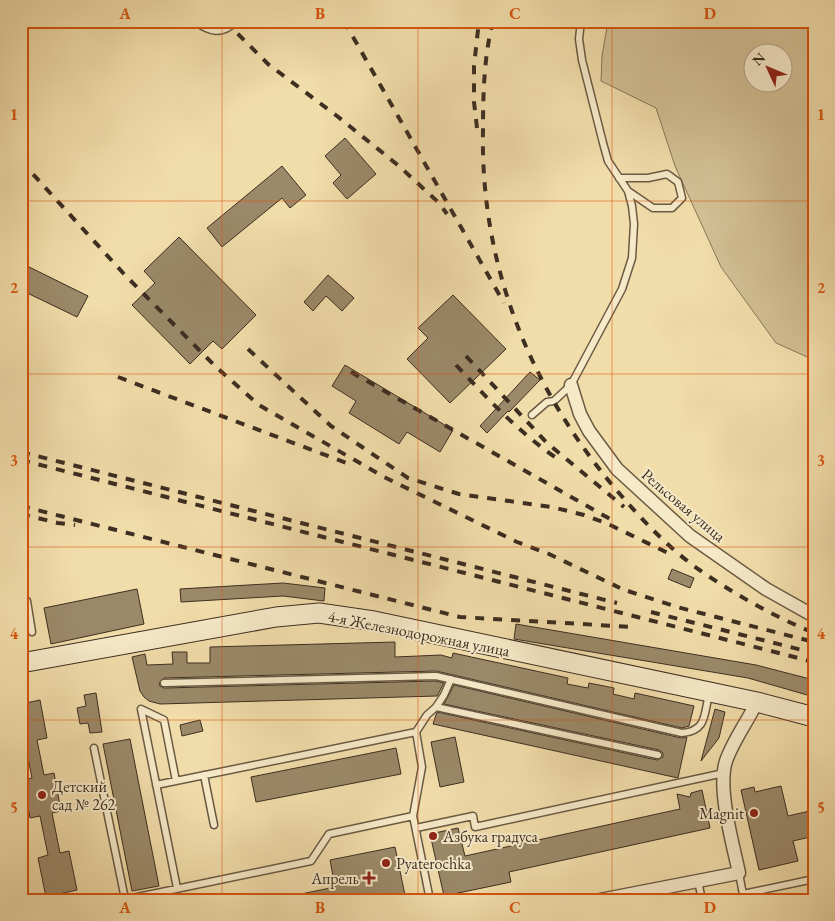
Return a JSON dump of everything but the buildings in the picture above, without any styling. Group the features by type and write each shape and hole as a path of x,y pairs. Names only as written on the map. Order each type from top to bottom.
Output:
{"main road":[{"name":"4-я Железнодорожная улица","path":"21,664 276,617 319,614 374,621 757,702 814,717"}],"street":[{"name":"Рельсовая улица","path":"571,384 580,414 593,437 617,469 690,536 766,588 814,616"},
{"path":"600,900 739,873 726,812 724,773 732,748 757,702"}],"lane":[{"path":"194,21 206,30 215,32 231,27 237,21"},
{"path":"581,21 579,38 582,60 608,161 619,178 628,191 653,208 672,208 682,198 678,182 667,174 648,178 619,178"},
{"path":"532,416 547,402 554,401 571,384 622,289 632,258 634,224 628,191"},
{"path":"21,602 27,601 32,632"},
{"path":"164,683 436,676 682,733 694,732 701,726 710,693"},
{"path":"430,900 413,816 422,767 416,732 426,715 436,707 444,695 451,679"},
{"path":"436,707 658,755"},
{"path":"176,781 164,720 141,709 177,888"},
{"path":"156,785 416,732"},
{"path":"94,748 124,900 311,861 329,834 413,816"},
{"path":"416,828 473,816 475,827 724,773"},
{"path":"204,775 214,825"},
{"path":"739,873 744,897 814,878"},
{"path":"698,881 702,900"}],"shaded area":[{"path":"608,21 814,21 814,360 776,343 721,267 675,166 656,108 601,81 602,56"}],"railway":[{"path":"225,21 268,64 399,166 439,203 447,214"},
{"path":"344,21 504,303"},
{"path":"477,128 474,102 474,66 479,21"},
{"path":"493,21 486,61 484,89 484,180 491,230 502,278 517,324 537,369 560,412 588,454 647,524 698,569 754,604 814,633"},
{"path":"21,161 124,274 216,367 259,405 384,477 517,542 549,554 620,588"},
{"path":"248,349 331,426 408,478 459,494 552,507 584,515 606,523 668,553"},
{"path":"466,356 547,443 624,507"},
{"path":"456,365 493,404 532,440 561,461"},
{"path":"351,372 610,519"},
{"path":"118,377 352,465"},
{"path":"21,452 617,603"},
{"path":"21,460 814,662"},
{"path":"21,506 460,617 633,627"},
{"path":"21,514 75,525"},
{"path":"628,591 677,607 814,642"},
{"path":"651,612 814,653"}],"place":[{"name":"Детский сад № 262","path":"42,795"},
{"name":"Magnit","path":"754,813"},
{"name":"Азбука градуса","path":"433,836"},
{"name":"Pyaterochka","path":"386,863"},
{"name":"Апрель","path":"369,878"}]}
